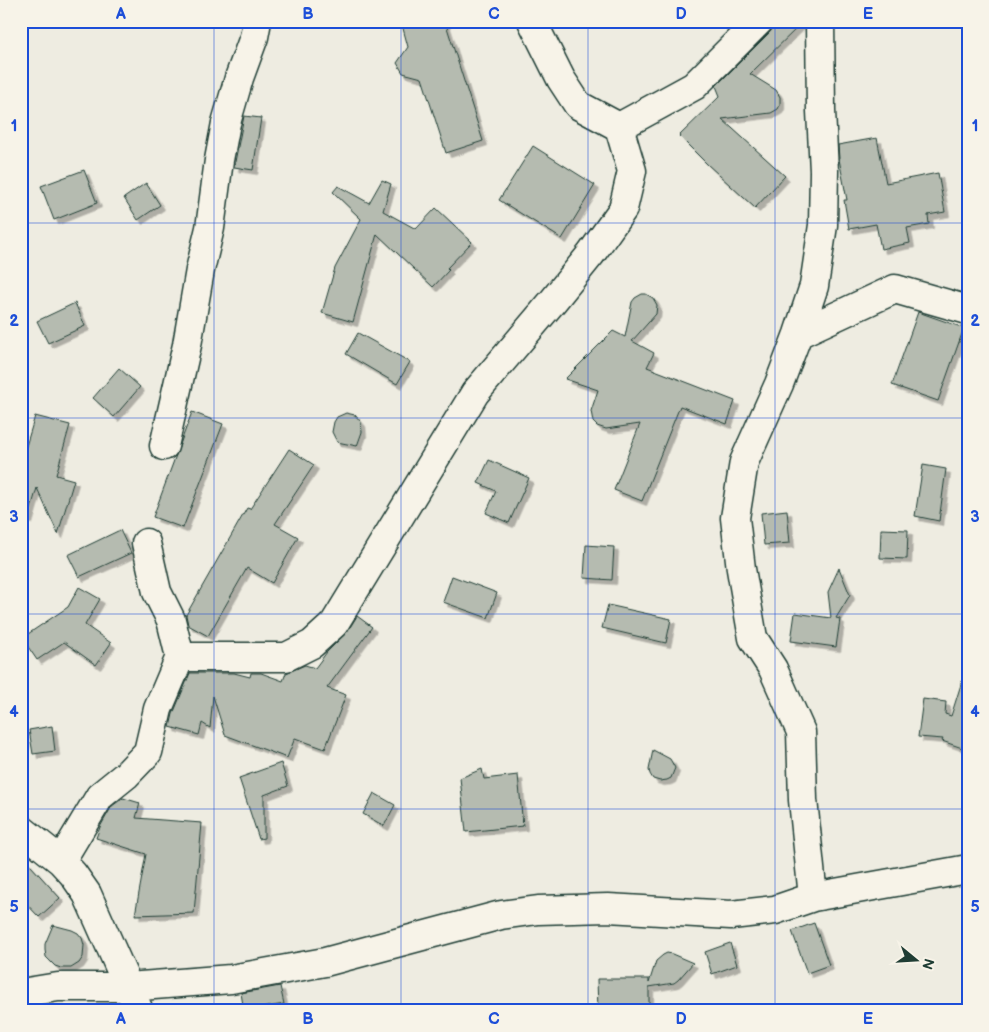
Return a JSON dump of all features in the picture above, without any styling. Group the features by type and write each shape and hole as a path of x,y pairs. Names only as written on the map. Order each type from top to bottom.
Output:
{"street":[{"path":"164,446 187,345 200,270 210,228 226,123 239,78 254,37 256,21"},
{"path":"180,656 286,657 312,644 334,624 476,394 591,254 623,209 632,170 619,127 578,104 561,79 532,21"},
{"path":"619,127 694,86 759,21"},
{"path":"813,897 803,800 801,732 773,669 752,638 740,569 735,518 744,462 798,334 814,286 823,225 824,171 820,21"},
{"path":"798,334 895,289 968,310"},
{"path":"61,861 100,796 126,775 148,752 158,710 180,656 172,620 157,592 146,543"},
{"path":"21,829 61,861 87,894 133,999"},
{"path":"21,993 58,988 133,999 231,978 325,962 501,915 538,910 608,908 731,915 776,910 813,897 968,869"}],"building":[{"path":"401,21 445,21 483,141 446,153 422,78 403,73 397,63 408,47"},
{"path":"774,21 804,21 750,74 776,90 780,97 778,109 771,113 722,119 785,176 755,208 679,136 720,96 716,86 770,32 774,26"},
{"path":"244,116 261,118 253,170 234,167"},
{"path":"877,138 886,183 938,173 945,212 928,215 929,224 907,228 910,243 881,249 876,224 849,229 844,200 847,200 838,145"},
{"path":"533,146 595,185 562,239 499,200"},
{"path":"84,170 97,203 54,220 41,186"},
{"path":"382,180 391,184 383,211 416,229 436,208 472,242 447,268 449,270 433,287 377,234 353,322 322,313 335,268 361,219 333,192 338,186 369,203"},
{"path":"146,183 160,205 138,220 124,198"},
{"path":"642,294 653,298 657,305 656,314 632,341 654,353 647,367 735,401 727,424 680,406 642,501 614,490 640,424 606,429 597,426 593,422 591,411 598,390 565,379 613,331 625,337 632,302"},
{"path":"75,303 85,326 48,343 37,321"},
{"path":"918,312 964,328 938,401 892,385"},
{"path":"358,333 410,362 397,384 346,354"},
{"path":"119,368 140,387 114,417 93,398"},
{"path":"192,412 223,424 183,528 153,517"},
{"path":"346,413 355,415 361,422 362,432 357,446 337,442 332,432 337,417"},
{"path":"35,416 70,425 56,475 74,480 58,534 37,488 28,519 21,518 21,463"},
{"path":"289,449 314,465 275,524 298,537 272,583 247,568 208,636 188,625 186,615 247,508 250,509"},
{"path":"489,460 529,478 509,523 486,513 496,491 478,483"},
{"path":"923,465 946,469 939,521 915,516"},
{"path":"787,510 790,543 764,545 761,513"},
{"path":"881,529 908,530 907,559 880,558"},
{"path":"120,530 131,553 79,577 68,555"},
{"path":"586,545 614,547 612,580 584,578"},
{"path":"839,568 850,595 836,618 840,619 836,647 791,641 795,613 831,618 828,592"},
{"path":"452,576 497,593 488,618 443,602"},
{"path":"79,587 100,599 85,625 111,643 96,665 64,642 37,660 22,638 68,607"},
{"path":"608,605 671,619 666,643 602,628"},
{"path":"357,616 372,627 327,688 346,695 325,749 295,738 287,758 225,735 213,696 210,728 202,723 199,735 170,727 173,714 190,673 234,673 250,677 251,673 261,673 283,681 286,673 305,665 315,668 327,652 347,632"},
{"path":"963,678 968,679 968,750 942,741 943,739 918,737 923,699 946,702 945,714 951,716"},
{"path":"52,726 55,751 33,754 29,730"},
{"path":"653,750 670,759 675,768 671,778 660,781 653,779 649,770"},
{"path":"281,763 288,786 264,795 264,838 259,839 239,778"},
{"path":"482,769 484,779 518,775 523,826 466,832 460,778"},
{"path":"374,793 395,805 384,826 363,814"},
{"path":"123,798 140,803 136,818 202,823 194,913 135,915 146,854 96,838 112,806"},
{"path":"21,855 60,898 39,917 21,898"},
{"path":"814,923 829,965 807,973 792,931"},
{"path":"53,925 72,930 82,938 84,945 83,957 79,963 71,968 55,966 46,957 45,944"},
{"path":"730,943 737,965 712,974 705,952"},
{"path":"667,953 693,963 674,983 649,987 649,1011 598,1011 597,979 649,979 649,983 656,961"},
{"path":"280,986 284,1004 244,1011 241,993"}]}
